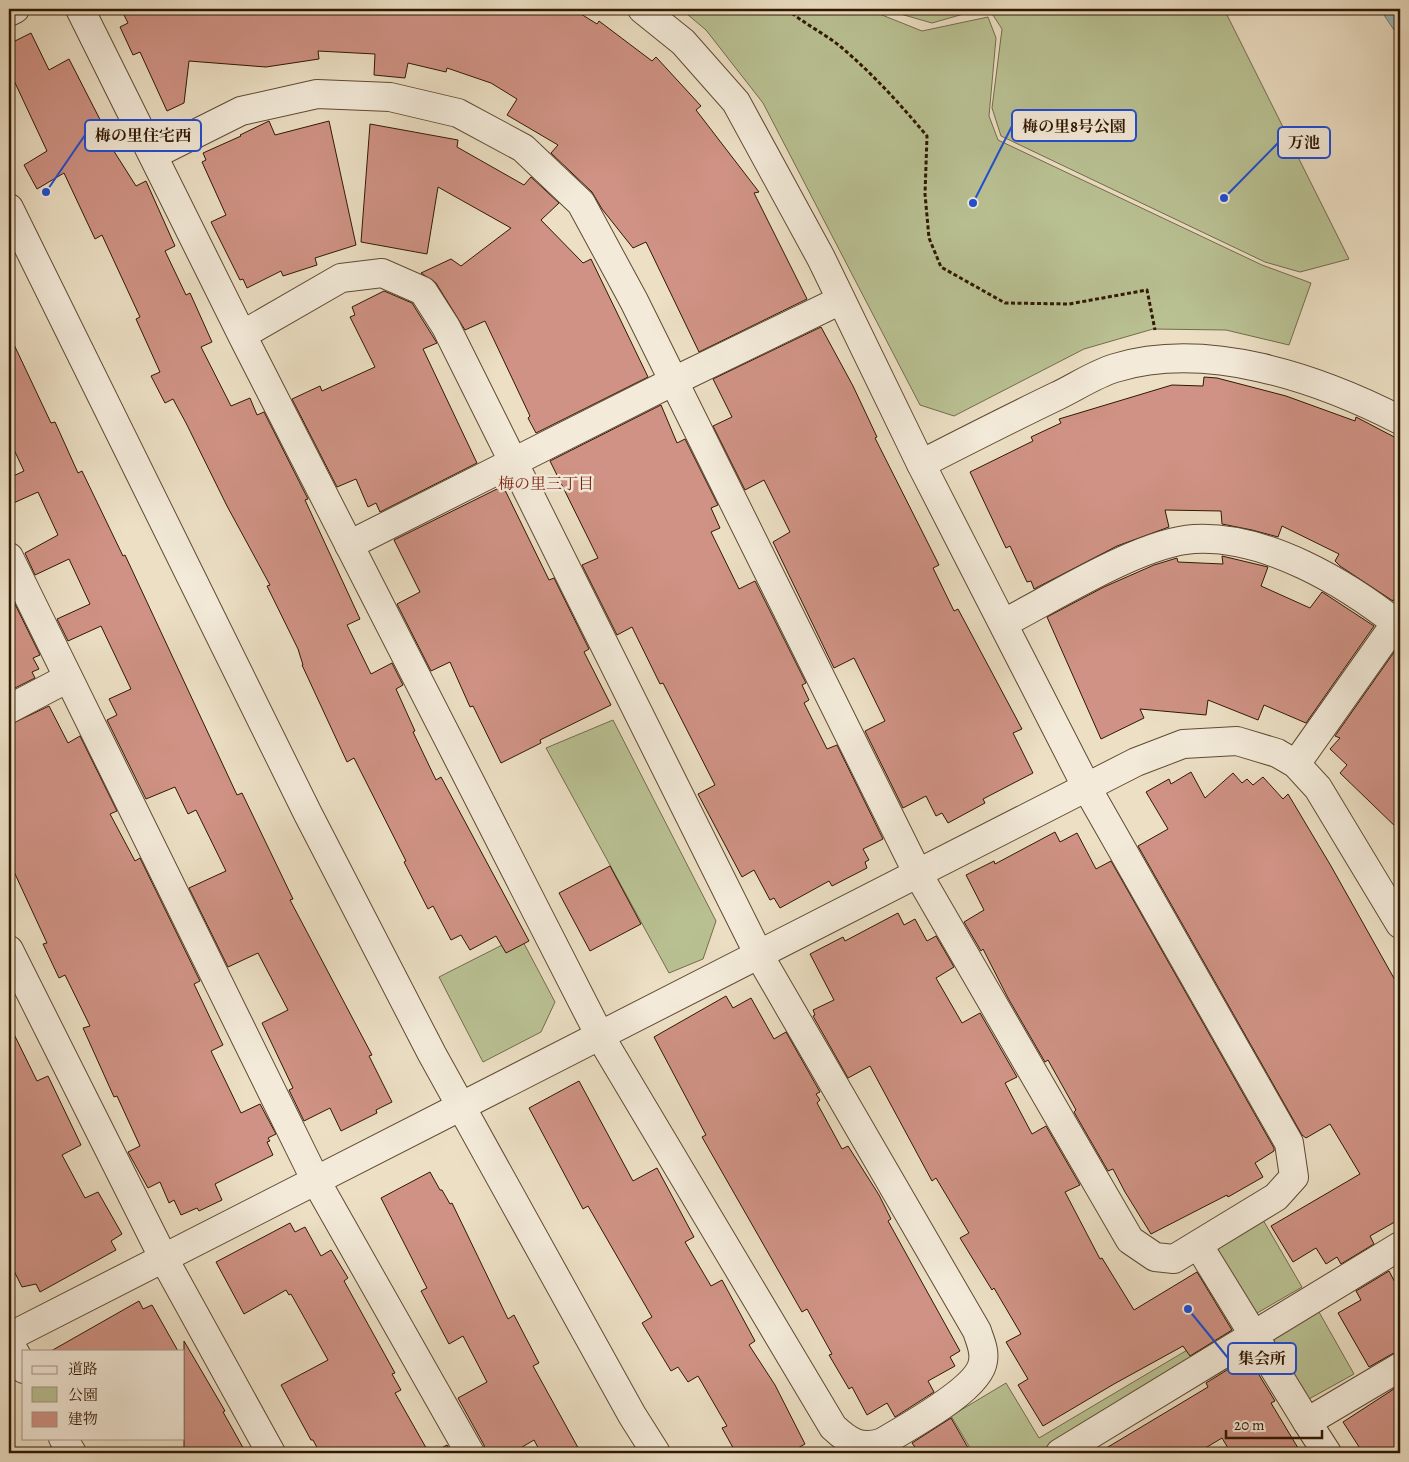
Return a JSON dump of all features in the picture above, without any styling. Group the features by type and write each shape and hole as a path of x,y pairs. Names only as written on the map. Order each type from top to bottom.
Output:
{"street":[{"path":"9,12 15,9"},
{"path":"80,9 242,335 600,1036 833,1427 848,1442 866,1449 883,1442 967,1388 977,1377 984,1362 983,1349 972,1322 759,954 446,327 423,291 382,273 341,278 242,335"},
{"path":"153,155 241,111 317,94 390,97 458,114 523,148 581,203 674,381 918,874 1130,1240 1155,1257 1174,1259 1199,1246 1276,1197 1294,1177 1289,1143 1087,788 921,464 841,300 736,102 683,42 642,9"},
{"path":"9,208 308,814 461,1107 632,1414 656,1453"},
{"path":"349,545 674,381 841,300"},
{"path":"921,464 1114,368 1161,358 1230,362 1299,377 1366,402 1400,420"},
{"path":"1004,623 1116,564 1154,548 1194,539 1248,546 1272,552 1306,566 1354,593 1399,622 1296,764"},
{"path":"9,557 316,1181 470,1453"},
{"path":"9,709 68,678"},
{"path":"9,1337 1136,762 1184,744 1237,741 1277,753 1296,764 1318,788 1400,924"},
{"path":"9,950 164,1258 271,1453"},
{"path":"1199,1246 1252,1335 1327,1453"},
{"path":"1060,1453 1400,1246"},
{"path":"9,1342 22,1365"},
{"path":"1307,1422 1400,1367"},
{"path":"64,1440 72,1453"}],"path":[{"path":"788,9 802,22 838,45 882,83 928,136 925,194 929,238 941,267 1005,303 1069,304 1147,290 1161,358"}],"green space":[{"path":"681,9 867,9 922,31 988,17 996,38 989,116 998,140 1262,265 1311,283 1289,345 1226,330 1153,329 1084,349 954,416 920,405 763,103 706,30"},
{"path":"883,9 1224,9 1349,259 1300,272 1265,262 1001,136 992,108 1002,29 991,12 967,13 932,23"},
{"path":"613,720 716,921 703,959 669,973 546,748"},
{"path":"520,936 555,1002 541,1032 483,1062 439,977"},
{"path":"1263,1220 1302,1287 1252,1316 1213,1249"},
{"path":"1315,1305 1354,1374 1309,1399 1266,1333"},
{"path":"1226,1327 1245,1358 1084,1453 973,1453 951,1416 1006,1383 1039,1438"}],"water":[{"path":"1380,9 1400,9 1400,39"}],"building":[{"path":"121,9 573,9 597,24 599,21 652,61 656,57 701,106 696,110 759,192 754,193 807,299 699,352 646,242 633,248 602,209 592,192 551,153 558,145 507,115 517,99 491,83 447,68 446,72 408,63 405,78 374,75 375,54 318,51 319,59 266,67 189,61 184,103 167,111 140,52 133,55 120,27 128,23"},
{"path":"31,33 49,70 69,59 112,143 110,145 136,186 146,181 175,246 165,251 186,295 190,293 212,342 201,347 231,406 250,398 257,415 264,412 308,499 305,500 360,619 347,625 371,674 392,663 403,685 396,689 415,731 413,732 436,780 441,777 529,941 506,953 496,936 470,950 461,935 451,940 433,906 428,909 354,758 347,762 302,665 298,649 267,586 270,585 227,506 173,399 165,403 151,376 160,372 136,319 140,317 102,235 95,239 64,173 37,189 24,165 47,151 9,70 9,44"},
{"path":"269,121 275,135 329,121 356,245 315,258 317,265 283,276 281,271 247,288 243,279 240,280 211,222 226,215 202,162 206,160 203,153"},
{"path":"370,124 458,140 457,147 524,185 531,177 559,203 541,220 583,263 591,259 648,377 536,433 528,418 530,416 485,321 465,330 436,283 421,273 451,259 461,266 511,228 438,187 427,254 361,242"},
{"path":"384,291 412,303 437,343 423,349 477,463 380,512 376,503 368,507 356,479 337,487 292,399 320,386 322,391 375,367 350,317 355,315 352,307"},
{"path":"821,327 853,386 877,437 875,438 939,565 933,568 954,611 958,609 1022,729 1013,733 1033,773 983,799 985,803 948,823 942,813 936,816 926,796 903,808 865,731 885,721 854,658 834,668 773,542 790,532 764,480 745,490 713,426 732,417 713,379"},
{"path":"9,334 51,423 55,422 78,473 82,471 123,556 125,555 237,795 242,793 293,899 290,900 372,1055 369,1056 392,1102 376,1110 377,1113 341,1131 330,1108 304,1121 289,1090 293,1088 262,1023 288,1010 258,953 228,967 189,888 226,871 196,810 188,814 175,787 146,799 107,720 117,715 109,699 131,689 101,626 68,641 57,619 90,604 69,559 35,575 25,553 58,535 38,492 9,505 9,478 24,471 9,439"},
{"path":"1204,377 1217,378 1286,396 1355,421 1356,417 1400,440 1400,589 1393,601 1340,566 1335,561 1339,554 1282,526 1278,537 1222,524 1221,511 1165,510 1169,527 1117,546 1034,589 1031,581 1027,582 1010,546 1006,548 970,472 1033,441 1031,437 1061,423 1059,419 1172,385 1203,386"},
{"path":"661,405 677,443 685,439 718,505 711,508 720,528 711,532 739,589 755,581 806,683 802,685 809,700 804,703 827,749 837,745 883,839 863,849 869,860 865,862 867,868 832,886 829,881 780,908 774,898 770,900 754,870 742,877 698,794 715,785 663,683 660,684 632,627 617,635 582,565 598,558 550,461"},
{"path":"503,486 549,580 554,578 589,649 584,652 611,705 540,740 541,743 501,763 473,706 470,707 450,662 431,671 397,604 420,592 394,540"},
{"path":"1222,556 1268,567 1261,586 1310,608 1322,592 1374,626 1306,723 1264,705 1258,720 1208,700 1206,715 1140,709 1144,718 1101,739 1047,617 1104,587 1154,565 1177,558 1178,562 1223,564"},
{"path":"9,592 40,655 33,658 39,669 32,672 35,678 9,691"},
{"path":"1397,648 1400,651 1400,831 1340,773 1347,765 1330,749 1340,738 1335,736"},
{"path":"49,706 68,743 80,736 117,811 110,814 135,861 140,858 200,981 194,984 223,1045 211,1051 241,1113 260,1104 276,1134 268,1138 270,1141 267,1142 273,1155 215,1184 222,1200 199,1211 197,1208 181,1215 174,1200 169,1203 160,1182 148,1188 128,1152 140,1146 117,1096 114,1097 83,1028 90,1026 65,975 59,978 43,944 47,943 9,861 9,725"},
{"path":"1191,772 1205,798 1233,773 1242,783 1247,779 1253,785 1263,777 1283,799 1288,794 1400,989 1400,1219 1370,1236 1374,1244 1341,1264 1337,1257 1326,1264 1316,1248 1293,1262 1271,1226 1360,1174 1330,1124 1306,1138 1302,1135 1138,846 1168,829 1146,792 1169,779 1171,784"},
{"path":"1055,832 1060,842 1077,833 1096,869 1111,861 1274,1148 1274,1151 1255,1163 1263,1177 1228,1197 1227,1195 1151,1234 1113,1169 1108,1171 1074,1112 1076,1110 1048,1060 1045,1062 1008,998 983,949 981,951 964,922 984,910 966,875 994,861 995,864"},
{"path":"610,866 641,924 590,951 559,893"},
{"path":"898,913 904,925 915,919 927,941 936,936 954,967 936,978 962,1023 980,1013 1017,1077 1005,1083 1032,1134 1046,1126 1080,1185 1065,1192 1100,1259 1102,1258 1134,1310 1197,1272 1232,1330 1190,1356 1183,1346 1043,1426 1018,1385 1028,1379 1006,1342 1021,1334 994,1288 992,1290 960,1238 969,1233 936,1178 932,1181 870,1066 848,1078 813,1016 815,1015 813,1010 834,1000 810,954 843,937 845,941"},
{"path":"726,996 733,1008 751,998 774,1039 786,1032 820,1092 816,1094 820,1100 817,1103 842,1149 848,1146 879,1195 891,1219 888,1221 960,1351 950,1357 955,1366 928,1381 934,1392 895,1417 887,1403 867,1415 852,1387 849,1389 829,1355 832,1354 807,1309 802,1312 702,1137 706,1135 654,1037"},
{"path":"9,1024 37,1081 48,1076 81,1145 62,1155 85,1198 98,1192 122,1234 111,1241 116,1250 40,1292 36,1284 22,1287 9,1261"},
{"path":"579,1081 633,1181 657,1168 694,1237 685,1242 711,1286 722,1280 755,1341 749,1345 775,1385 805,1444 789,1453 736,1453 722,1428 727,1426 698,1376 688,1382 678,1367 671,1371 642,1323 652,1317 588,1206 583,1209 529,1108"},
{"path":"430,1172 440,1190 442,1190 450,1204 452,1203 508,1319 514,1315 539,1363 533,1366 581,1453 541,1453 534,1440 512,1453 486,1453 484,1445 458,1398 487,1382 463,1336 449,1344 421,1291 427,1288 381,1198"},
{"path":"290,1223 295,1232 305,1227 321,1256 331,1250 348,1278 344,1281 395,1373 392,1374 401,1390 395,1393 429,1453 320,1453 313,1440 311,1440 281,1385 328,1360 291,1294 289,1295 286,1290 244,1314 216,1262"},
{"path":"1389,1271 1400,1292 1400,1351 1369,1367 1338,1313 1361,1300 1356,1291"},
{"path":"139,1301 143,1309 152,1305 177,1350 53,1350"},
{"path":"184,1341 225,1411 223,1412 246,1453 184,1453"},
{"path":"1248,1357 1275,1401 1271,1403 1301,1453 1231,1453 1222,1438 1197,1453 1098,1453 1208,1387 1206,1383"},
{"path":"1400,1385 1400,1453 1363,1453 1343,1422"},
{"path":"951,1418 971,1453 919,1453 912,1443"},
{"path":"447,1445 452,1453 432,1453"}],"place":[{"name":"梅の里住宅西","path":"46,192"},
{"name":"万池","path":"1224,198"},
{"name":"梅の里8号公園","path":"973,203"},
{"name":"集会所","path":"1188,1309"}],"district":[{"name":"梅の里三丁目","path":"546,483"}]}
